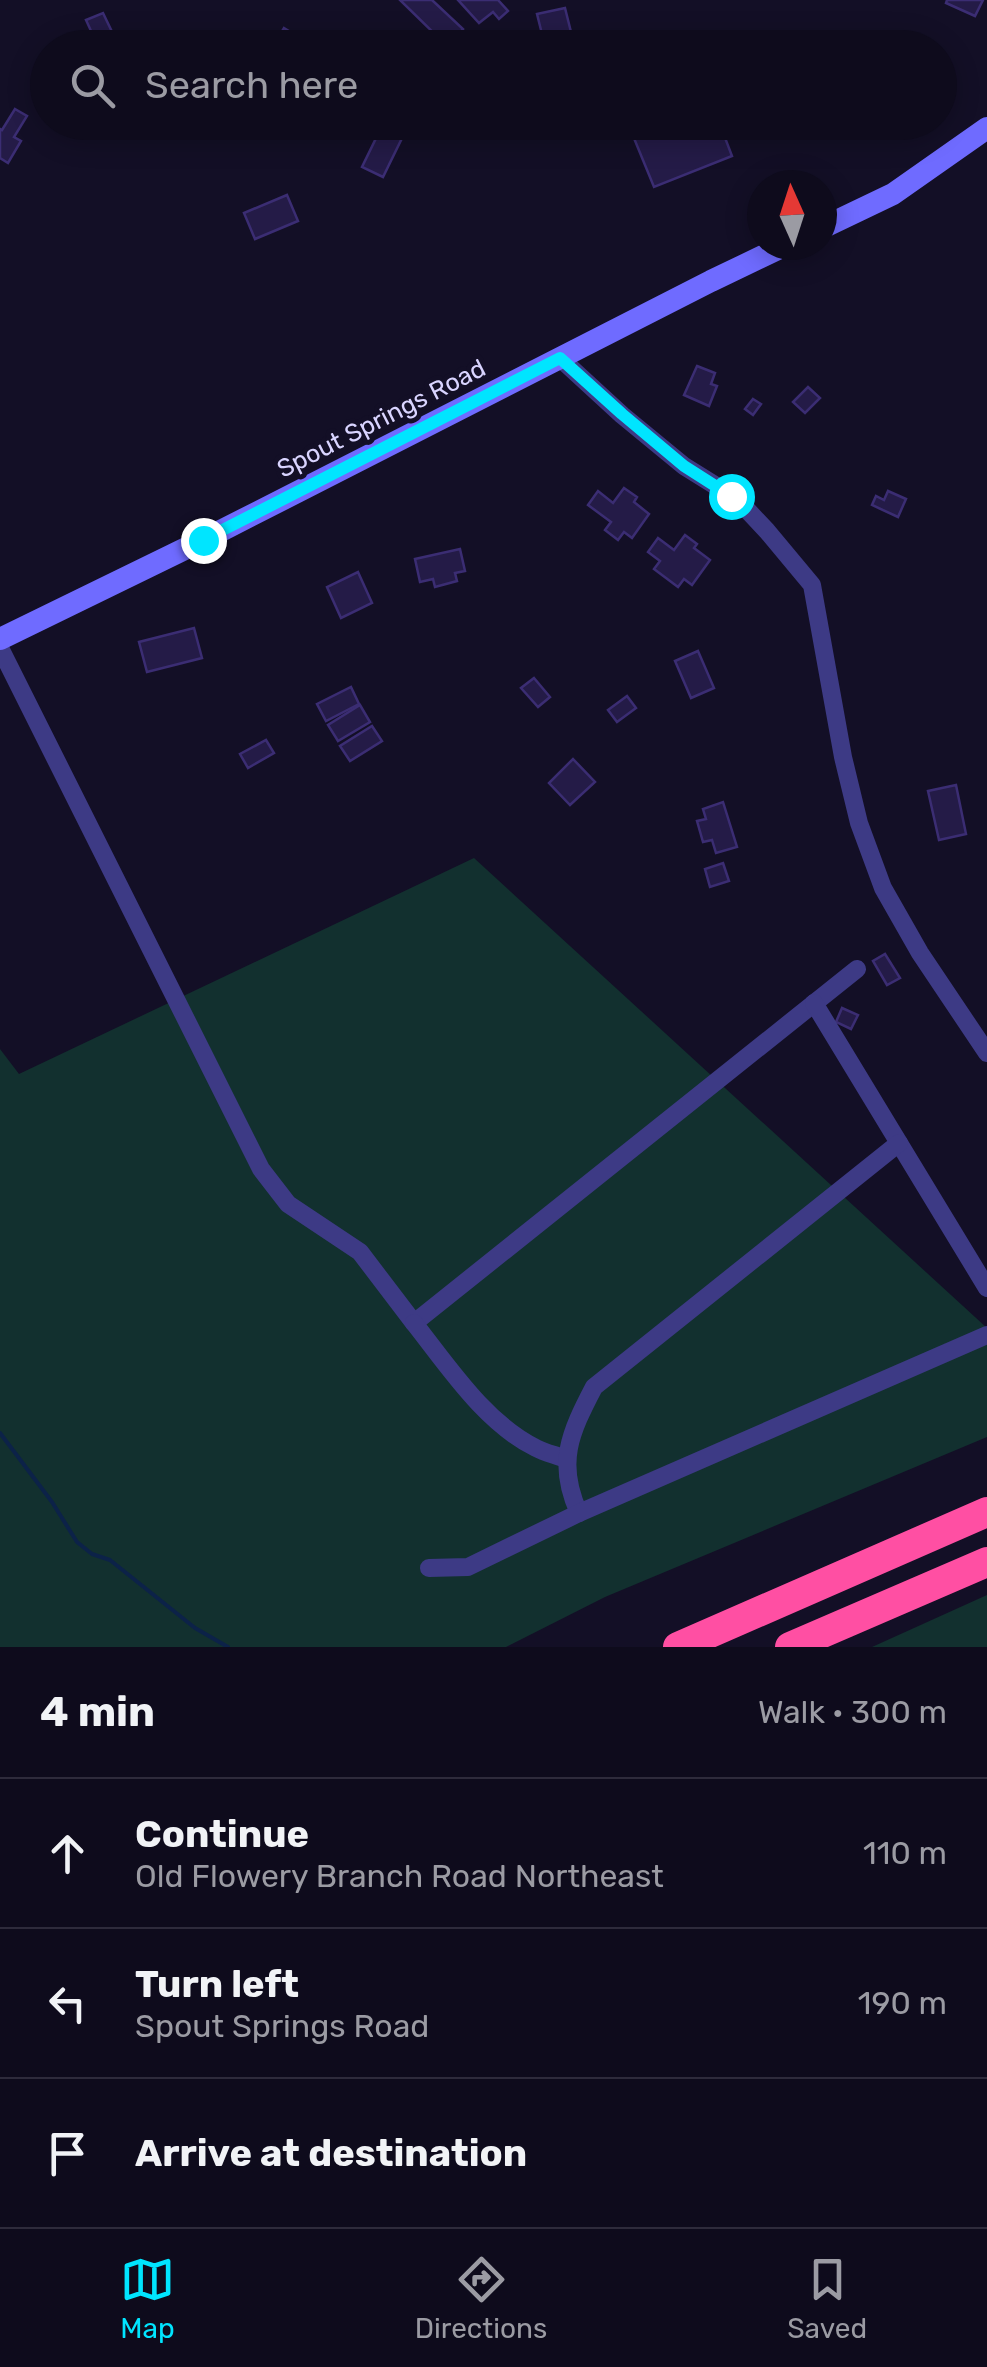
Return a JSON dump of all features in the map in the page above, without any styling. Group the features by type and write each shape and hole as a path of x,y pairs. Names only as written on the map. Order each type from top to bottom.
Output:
{"highway":[{"path":"678,1647 987,1512"},
{"path":"790,1647 987,1562"}],"street":[{"path":"837,221 893,194 987,128"},
{"name":"Spout Springs Road","path":"0,638 203,540 756,260"},
{"path":"560,358 684,466 737,499 812,585 843,757 859,823 883,888 920,953 987,1053"},
{"path":"0,648 260,1170 288,1204 360,1252 458,1380 506,1429 537,1449 566,1459"},
{"path":"414,1323 856,969"},
{"path":"814,1003 987,1288"},
{"path":"579,1514 571,1496 566,1459 575,1423 594,1387 899,1143"},
{"path":"430,1568 468,1567 579,1514 987,1335"}],"green space":[{"path":"474,858 987,1328 987,1437 605,1597 506,1647 0,1647 0,1049 19,1074"},
{"path":"987,1595 987,1647 872,1647"}],"building":[{"path":"400,0 432,0 463,29 431,30"},
{"path":"458,0 498,0 508,11 499,19 493,12 479,23"},
{"path":"983,0 975,16 946,3"},
{"path":"565,8 570,30 541,30 537,14"},
{"path":"103,13 111,30 91,30 86,20"},
{"path":"15,109 27,116 14,137 21,141 8,163 0,158 0,129"},
{"path":"375,140 401,140 383,177 362,167"},
{"path":"635,140 726,140 732,156 654,187"},
{"path":"287,195 298,221 255,239 244,213"},
{"path":"697,366 715,373 711,384 717,386 709,406 684,395"},
{"path":"808,387 820,398 805,413 793,402"},
{"path":"753,399 761,404 753,415 745,409"},
{"path":"624,488 637,497 634,502 649,514 632,538 624,532 618,540 605,530 611,522 588,505 598,491 613,503"},
{"path":"888,491 906,499 898,517 872,505 876,496 884,500"},
{"path":"685,535 710,560 692,585 684,579 678,587 654,569 660,561 648,552 658,538 674,550"},
{"path":"460,549 465,571 455,573 457,581 435,587 433,579 420,582 415,559"},
{"path":"358,572 372,603 341,618 327,587"},
{"path":"194,628 202,658 147,672 139,642"},
{"path":"698,651 714,688 691,698 675,661"},
{"path":"534,678 550,697 538,707 521,688"},
{"path":"351,687 359,704 326,721 317,704"},
{"path":"627,696 636,708 617,722 608,710"},
{"path":"360,705 370,722 338,741 328,725"},
{"path":"372,726 382,741 350,761 340,746"},
{"path":"266,740 274,753 248,768 240,754"},
{"path":"573,759 595,782 570,805 549,783"},
{"path":"956,785 966,834 939,840 928,791"},
{"path":"723,802 737,847 716,853 712,840 703,842 697,821 706,819 703,809"},
{"path":"723,863 729,881 710,887 705,869"},
{"path":"885,954 900,978 887,985 873,961"},
{"path":"842,1008 858,1015 851,1029 836,1022"}],"waterway":[{"path":"0,1433 77,1542 92,1554 110,1560 195,1628 228,1647"}],"route":[{"path":"203,540 560,358 684,466 731,496"}]}
